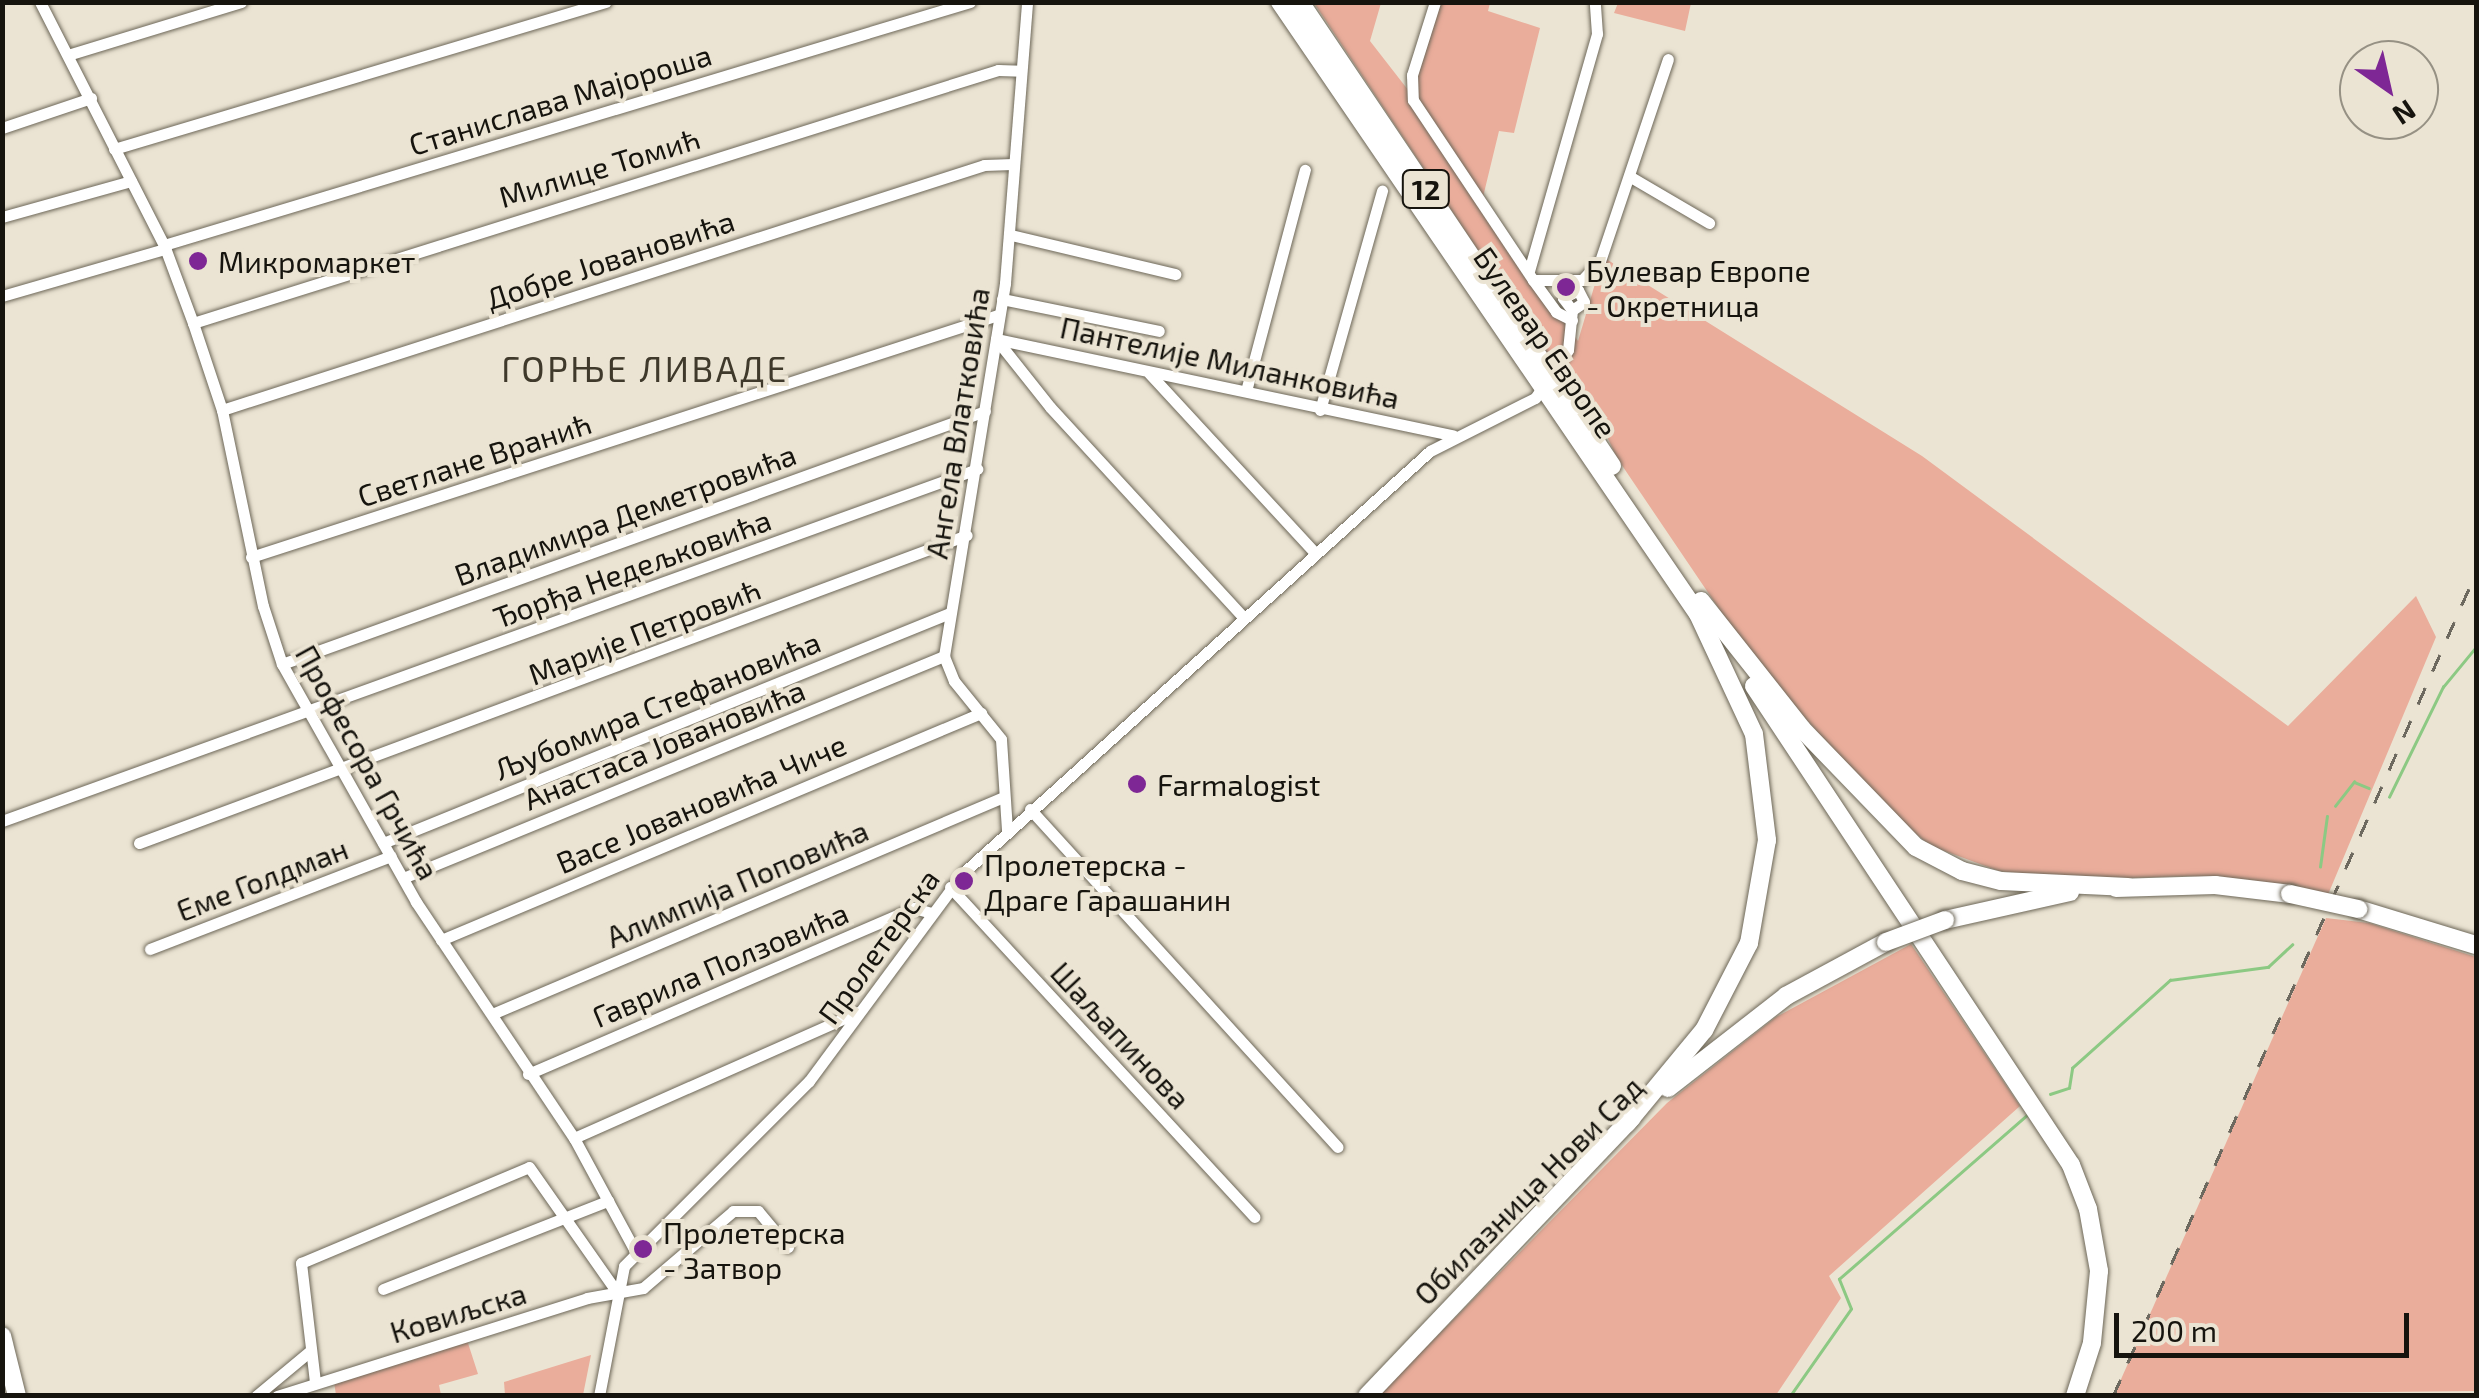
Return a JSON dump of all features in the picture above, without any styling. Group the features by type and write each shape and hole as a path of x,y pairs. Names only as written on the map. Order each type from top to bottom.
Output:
{"main road":[{"name":"Булевар Европе","path":"1280,2 1548,379"},
{"name":"Булевар Европе","path":"1300,2 1702,611"},
{"path":"1702,611 2071,1165 2088,1209 2099,1271 2092,1343 2074,1396"},
{"path":"1702,611 1817,746 1916,847 1962,871 2001,881 2128,887"},
{"path":"1627,1122 1716,1012 1744,956 1762,893 1767,840 1759,754 1737,687 1702,611"},
{"name":"Обилазница Нови Сад","path":"1367,1396 1627,1122 1773,1006 1886,942 1945,920 2059,894 2128,887 2215,885 2358,909 2476,945"},
{"path":"2,1336 17,1396"}],"street":[{"name":"Професора Грчића","path":"40,2 71,54 165,247 222,410 251,558 282,664 305,714 441,940 574,1138 635,1252"},
{"path":"71,54 241,2"},
{"path":"114,149 606,2"},
{"name":"Станислава Мајороша","path":"165,247 970,2"},
{"name":"Ангела Влатковића","path":"944,656 967,535 1011,236 1027,2"},
{"path":"1435,2 1412,75 1413,100 1556,312 1572,315"},
{"path":"1531,275 1597,34 1595,2"},
{"path":"1548,379 1572,340 1572,315 1584,302 1580,284 1611,240 1668,59"},
{"name":"Милице Томић","path":"193,323 998,70 1021,71"},
{"path":"2,128 91,98"},
{"name":"Добре Јовановића","path":"222,410 965,171 1014,164"},
{"path":"1246,391 1305,170"},
{"path":"1629,176 1710,223"},
{"path":"2,217 130,181"},
{"path":"1320,410 1382,191"},
{"path":"1011,236 1175,274"},
{"path":"2,296 165,247"},
{"path":"1531,275 1580,284"},
{"path":"1002,298 1159,331"},
{"name":"Светлане Вранић","path":"251,558 998,315"},
{"path":"996,340 1244,618"},
{"name":"Пантелије Миланковића","path":"996,340 1453,435"},
{"path":"1148,372 1316,554"},
{"name":"Пролетерска","path":"599,1396 616,1291 635,1252 809,1082 950,887 1006,830 1453,435 1521,409 1548,379"},
{"name":"Владимира Деметровића","path":"282,664 985,411"},
{"name":"Ђорђа Недељковића","path":"2,821 977,469"},
{"name":"Марије Петровић","path":"138,843 339,773 967,535"},
{"name":"Љубомира Стефановића","path":"383,843 950,612"},
{"path":"944,656 954,682 1001,739 1001,798 1006,830"},
{"name":"Анастаса Јовановића","path":"403,878 944,656"},
{"name":"Васе Јовановића Чиче","path":"441,940 981,713"},
{"name":"Алимпија Поповића","path":"492,1014 1001,798"},
{"path":"1030,809 1338,1148"},
{"name":"Еме Голдман","path":"150,949 391,856"},
{"name":"Шаљапинова","path":"950,887 1255,1217"},
{"name":"Гаврила Ползовића","path":"528,1074 914,908 932,913"},
{"path":"574,1138 861,1011"},
{"path":"315,1382 300,1268 307,1258 530,1167 616,1291"},
{"path":"384,1289 608,1201"},
{"name":"Ковиљска","path":"277,1396 616,1291 643,1288 733,1210 745,1207 758,1211 788,1247"},
{"path":"256,1396 310,1351"}],"shaded area":[{"path":"1618,2 1691,3 1685,31 1614,13"},
{"path":"1314,3 1381,3 1370,41 1412,95 1440,3 1490,3 1488,11 1540,28 1514,133 1499,131 1483,197 1578,341 1603,257 1922,456 2288,726 2416,596 2436,637 2327,897 2189,876 2068,880 1999,871 1931,846 1889,812 1755,662 1617,458 1595,411 1572,389 1568,371 1556,368"},
{"path":"2326,918 2369,923 2476,957 2476,1391 2114,1395"},
{"path":"1911,944 2020,1106 1829,1276 1841,1298 1776,1395 1378,1396 1667,1103 1776,1017"},
{"path":"467,1340 478,1374 439,1385 441,1395 336,1395 334,1382"},
{"path":"591,1355 583,1395 505,1395 504,1382"}],"waterway":[{"path":"2389,797 2443,687 2476,647"},
{"path":"2335,806 2354,782 2369,788"},
{"path":"2320,867 2327,816"},
{"path":"2050,1094 2069,1088 2072,1068 2170,980 2268,967 2292,945"},
{"path":"1790,1396 1851,1309 1839,1279 2027,1115"}],"railway":[{"path":"2113,1396 2476,572"}],"place":[{"name":"Микромаркет","path":"198,261"},
{"name":"Булевар Европе - Окретница","path":"1566,287"},
{"name":"Farmalogist","path":"1137,784"},
{"name":"Пролетерска - Драге Гарашанин","path":"964,881"},
{"name":"Пролетерска - Затвор","path":"643,1249"}],"district":[{"name":"ГОРЊЕ ЛИВАДЕ","path":"645,368"}]}
